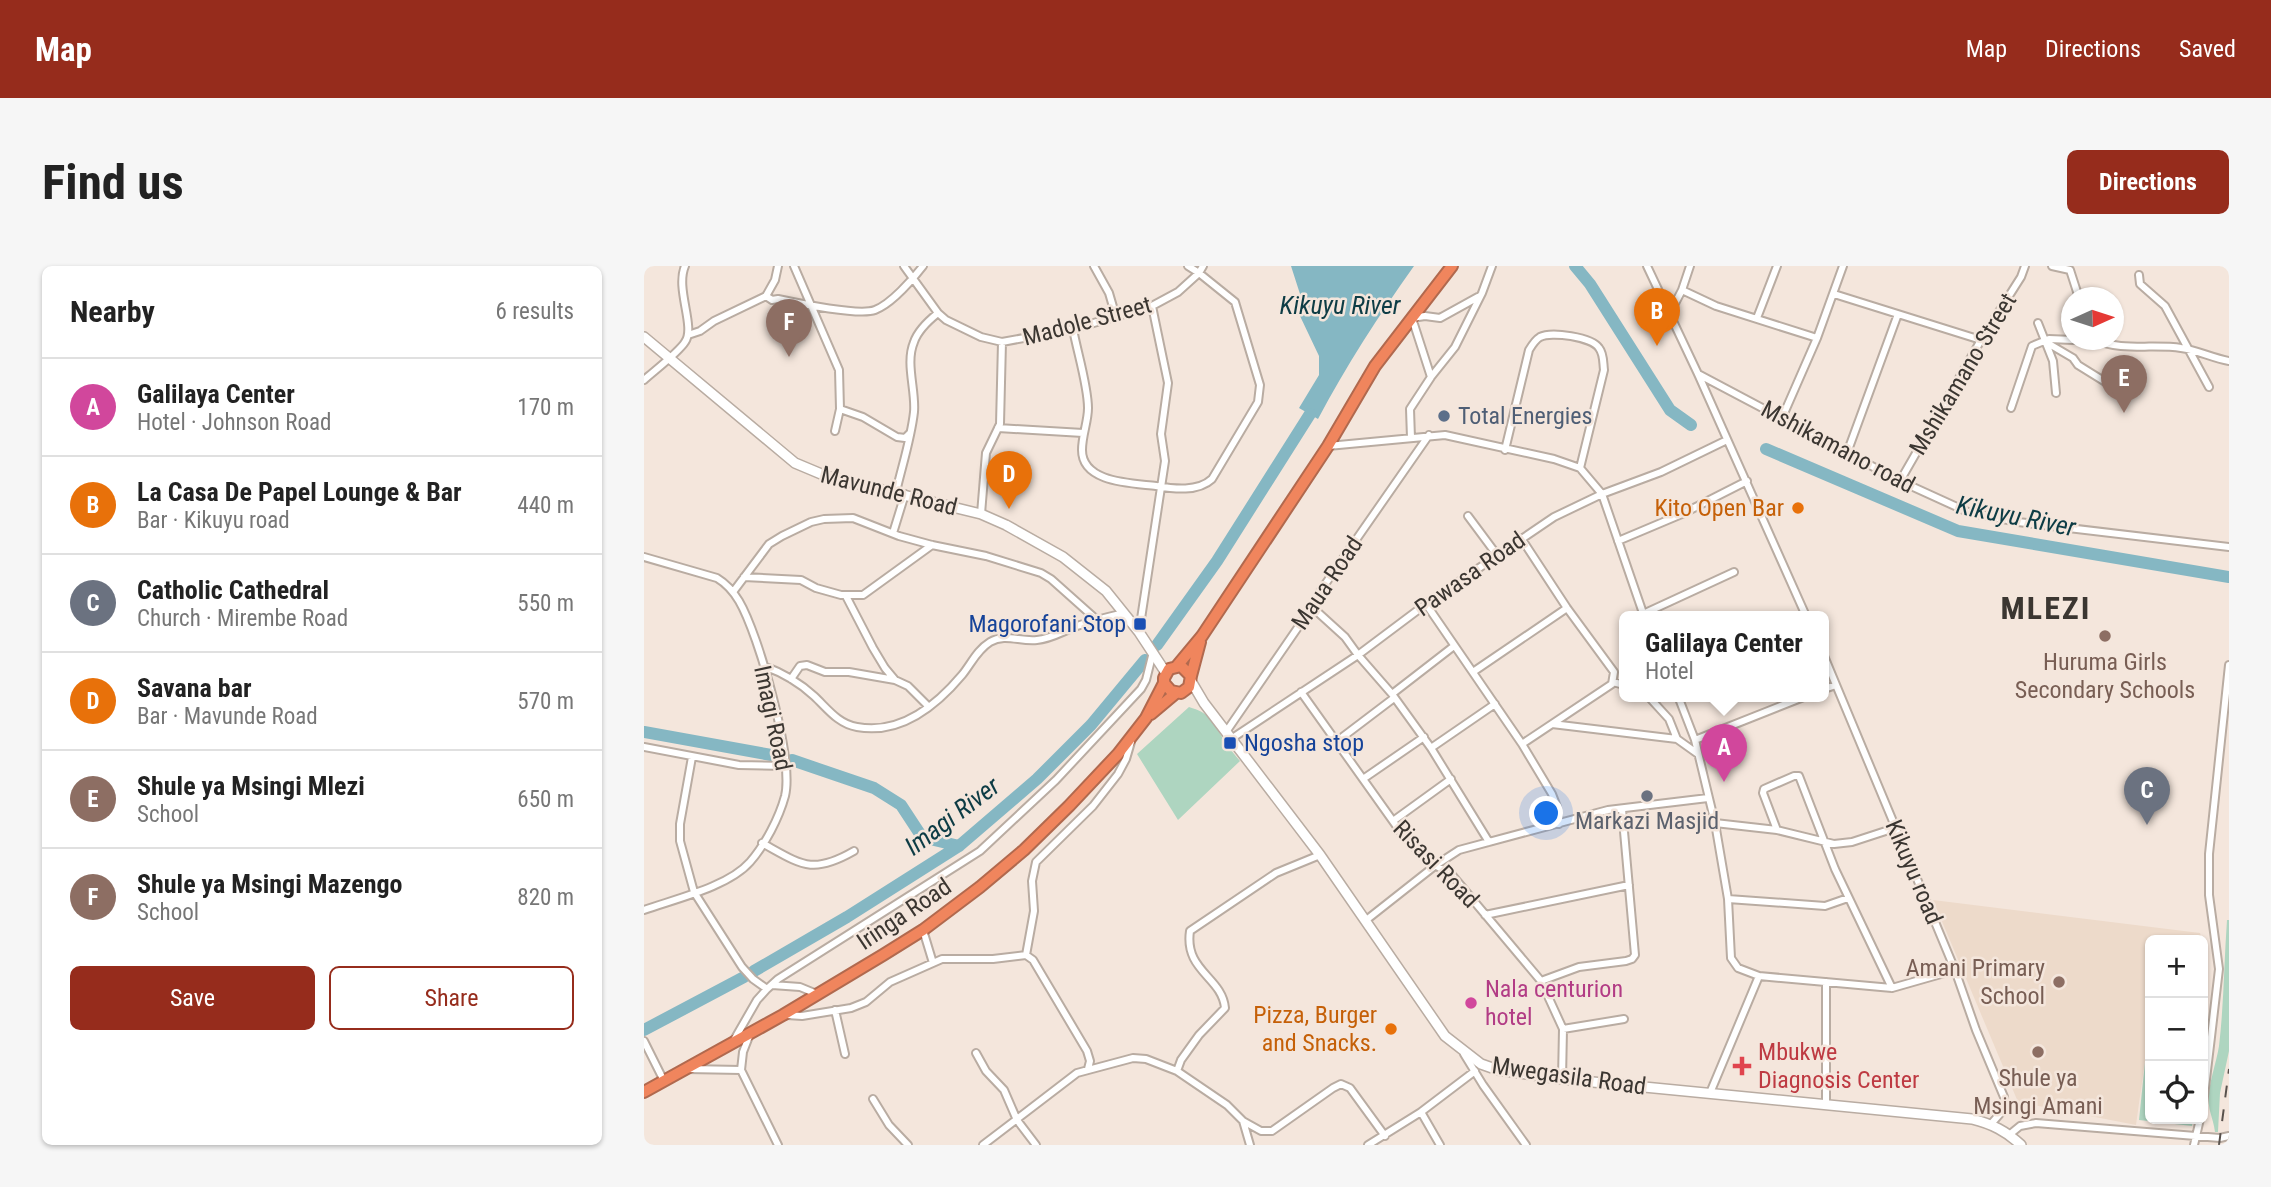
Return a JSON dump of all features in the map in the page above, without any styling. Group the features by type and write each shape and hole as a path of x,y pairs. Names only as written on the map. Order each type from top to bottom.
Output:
{"highway":[{"path":"1146,718 1170,672 1202,636 1328,446 1375,366 1452,266"},
{"path":"1146,718 1178,693 1186,691 1202,636"},
{"path":"1170,672 1185,668 1191,679"},
{"path":"1170,672 1167,688 1178,693"},
{"name":"Iringa Road","path":"644,1093 783,1015 923,930 1024,850 1118,754 1146,718"}],"street":[{"path":"644,380 686,342 688,335 682,279 685,266"},
{"path":"688,335 766,296 775,280 778,266"},
{"path":"794,266 839,370 840,409 835,431"},
{"name":"Madole Street","path":"904,266 938,313 962,329 1002,342 1073,329 1152,306 1178,292 1201,269"},
{"path":"766,296 772,300 846,311 872,311 885,305 923,266"},
{"path":"1094,266 1110,293 1116,317"},
{"path":"1073,329 1088,404 1082,458 1094,473 1160,487 1201,487 1212,479 1258,402 1260,393 1257,373 1235,302 1201,269 1188,266"},
{"path":"1411,438 1410,409 1455,347 1491,269 1500,266"},
{"path":"1647,266 1804,611"},
{"path":"1670,313 1690,266"},
{"path":"1757,318 1777,266"},
{"path":"1782,418 1817,338 1843,266"},
{"path":"2015,266 2025,267"},
{"path":"2052,266 2070,270 2075,287"},
{"name":"Mshikamano Street","path":"1900,481 2025,267"},
{"path":"2139,275 2140,284 2165,306 2209,387"},
{"path":"1682,290 1716,306 1817,338"},
{"path":"1431,377 1412,318 1440,318 1474,301 1482,293"},
{"path":"1834,294 1982,340"},
{"path":"1139,632 1165,461 1161,434 1168,383 1152,306"},
{"path":"893,533 915,410 911,351 914,340 925,324 938,313"},
{"path":"1847,453 1898,314"},
{"path":"2038,323 2053,361 2056,393"},
{"path":"1505,450 1529,350 1535,341 1542,335 1553,334 1592,341 1599,346 1604,370 1580,468"},
{"name":"Mavunde Road","path":"644,337 795,463 819,474 981,514 1063,557 1105,591 1170,672"},
{"path":"2011,408 2032,346 2061,338"},
{"path":"2044,341 2107,383"},
{"path":"981,514 986,453 1001,417 1002,342"},
{"path":"2124,346 2188,349 2229,362"},
{"name":"Mshikamano road","path":"1698,374 1900,481 1968,512 1994,518 2229,547"},
{"path":"840,409 863,417 897,437 905,438 911,431"},
{"path":"998,428 1083,433"},
{"name":"Maua Road","path":"1229,735 1319,593 1429,435"},
{"path":"1328,446 1445,435 1554,459 1580,468 1602,494 1642,611"},
{"name":"Pawasa Road","path":"1229,735 1358,655 1426,604 1554,517 1602,494 1661,472 1727,440"},
{"path":"1618,541 1682,514 1747,481"},
{"path":"1468,516 1497,555"},
{"path":"644,557 705,574 727,584 733,592 769,544 811,522 853,518 932,545 986,556 1041,573 1097,620"},
{"path":"1521,538 1567,608 1614,671 1613,682"},
{"path":"744,578 801,580 816,588 846,596 868,593 932,545"},
{"path":"1651,611 1734,572"},
{"name":"Imagi Road","path":"644,910 724,880 738,872 750,862 770,831 785,796 786,766 764,666 747,617 733,592"},
{"path":"846,596 873,648 895,680"},
{"path":"1426,604 1522,744 1552,794 1559,824"},
{"path":"1312,607 1345,637 1424,737 1489,842"},
{"path":"1472,672 1567,608"},
{"path":"764,666 785,674 844,723 870,728 913,719 961,676 982,648 996,639 1044,639 1124,613"},
{"path":"1336,742 1454,646"},
{"path":"734,1042 736,1034 769,987 980,851 1056,780 1141,689 1153,652"},
{"path":"792,679 800,666 807,665 825,672 849,672 895,680 908,686 929,707"},
{"path":"2208,1062 2219,969 2209,895 2209,854 2229,665"},
{"name":"Kikuyu road","path":"1829,668 1955,970 2004,1097 2005,1108 1991,1124"},
{"name":"Mwegasila Road","path":"1191,679 1204,703 1320,855 1445,1036 1481,1064 1498,1070 1562,1079 1972,1119 1991,1124 2021,1145"},
{"path":"1522,744 1613,682 1619,684"},
{"path":"1829,688 1836,685"},
{"name":"Risasi Road","path":"1301,692 1419,853 1452,875 1541,981 1563,1029 1562,1079"},
{"path":"1178,693 1204,703"},
{"path":"1653,702 1669,719 1677,739"},
{"path":"1680,702 1695,740 1715,823 1728,899 1731,958 1738,968 1759,976 1892,988 1955,970"},
{"path":"1695,740 1791,702"},
{"path":"1432,748 1495,705"},
{"path":"1552,724 1677,739 1698,754"},
{"path":"1026,955 1034,911 1032,881 1035,862 1093,806 1126,759 1134,734"},
{"path":"1363,779 1424,737"},
{"path":"644,747 739,765 786,766"},
{"path":"692,757 680,824 680,841 694,892 742,967 753,979 769,987 800,987 817,994"},
{"path":"1777,830 1763,793 1764,789 1799,776 1848,898 1892,988"},
{"path":"1393,821 1451,779"},
{"path":"1364,921 1454,853 1608,810 1709,798"},
{"path":"1541,981 1579,967 1632,959 1636,949 1622,809"},
{"path":"1715,823 1777,830 1834,844 1852,842 1895,828"},
{"path":"762,843 805,864 823,865 835,862 854,850"},
{"path":"1177,1071 1181,1060 1199,1035 1225,1008 1221,994 1193,959 1188,943 1190,931 1276,873 1320,855"},
{"path":"1485,915 1629,885"},
{"path":"1728,899 1825,906 1848,898"},
{"path":"923,930 933,963"},
{"path":"783,1015 802,1016 851,1008 866,1002 890,982 942,959 993,959 1026,955 1033,960 1085,1047 1089,1056 1088,1069"},
{"path":"1710,1093 1759,976"},
{"path":"1826,982 1826,1104"},
{"path":"835,1010 845,1054"},
{"path":"1563,1029 1624,1019"},
{"path":"750,1033 743,1052 741,1070 778,1145"},
{"path":"644,1041 664,1081"},
{"path":"1463,1052 1526,1145"},
{"path":"976,1053 986,1071 1003,1090 1017,1120 1036,1145"},
{"path":"984,1145 1067,1080 1088,1069 1133,1058 1146,1059 1177,1071 1227,1105 1243,1121 1261,1131 1272,1131 1341,1084 1350,1088 1385,1136"},
{"path":"685,1069 741,1070"},
{"path":"1368,1145 1421,1112 1475,1071"},
{"path":"873,1099 889,1125 908,1145"},
{"path":"1421,1112 1440,1145"},
{"path":"1243,1121 1250,1145"},
{"path":"2009,1135 2020,1126 2036,1124 2220,1138 2229,1136"},
{"path":"2194,1145 2199,1124"}],"shaded area":[{"name":"Amani Primary School","path":"1933,900 2200,933 2145,935 2145,1060 2136,1125 2018,1102"}],"green space":[{"path":"1189,707 1210,718 1240,761 1178,820 1137,754"},
{"path":"2227,920 2229,1051 2220,1093 2218,1132 2215,1132 2209,1095 2221,1030"},
{"path":"2145,1062 2145,1121 2139,1120"}],"water":[{"name":"Kikuyu River","path":"1291,266 1414,266 1363,341 1318,419 1299,408 1319,375 1319,356 1300,316 1300,294"}],"waterway":[{"name":"Kikuyu River","path":"1575,266 1590,284 1670,410 1691,425"},
{"name":"Imagi River","path":"1157,645 1217,561 1310,414"},
{"name":"Kikuyu River","path":"1766,449 1958,531 2229,577"},
{"name":"Imagi River","path":"754,971 847,917 959,846 1037,779 1091,725 1145,660"},
{"path":"644,732 777,756"},
{"path":"792,760 874,788 901,805 922,837 959,846"},
{"name":"Imagi River","path":"644,1030 744,977"}],"railway":[{"path":"2219,1145 2229,1069"}],"place":[{"name":"La Casa De Papel Lounge & Bar","path":"1657,346"},
{"name":"Shule ya Msingi Mazengo","path":"789,357"},
{"name":"Shule ya Msingi Mlezi","path":"2124,413"},
{"name":"Total Energies","path":"1444,416"},
{"name":"Kito Open Bar","path":"1798,508"},
{"name":"Savana bar","path":"1009,509"},
{"name":"Magorofani Stop","path":"1140,624"},
{"name":"Huruma Girls Secondary Schools","path":"2105,636"},
{"name":"Ngosha stop","path":"1230,743"},
{"name":"Galilaya Center","path":"1724,782"},
{"name":"Markazi Masjid","path":"1647,796"},
{"name":"Catholic Cathedral","path":"2147,825"},
{"name":"Amani Primary School","path":"2059,982"},
{"name":"Nala centurion hotel","path":"1471,1003"},
{"name":"Pizza, Burger and Snacks.","path":"1391,1029"},
{"name":"Shule ya Msingi Amani","path":"2038,1052"},
{"name":"Mbukwe Diagnosis Center","path":"1742,1066"}],"district":[{"name":"MLEZI","path":"2046,608"}]}
